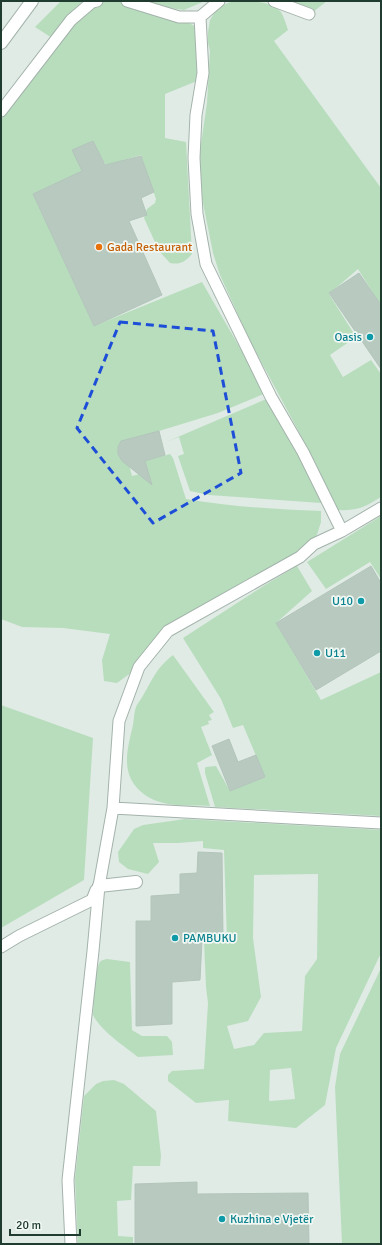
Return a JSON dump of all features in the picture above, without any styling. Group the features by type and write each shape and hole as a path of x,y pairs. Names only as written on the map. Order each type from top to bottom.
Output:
{"street":[{"path":"1,42 32,1"},
{"path":"99,886 136,882"}],"lane":[{"path":"1,111 71,20 92,2 97,1"},
{"path":"127,1 179,17 200,17 219,1"},
{"path":"274,1 309,14"},
{"path":"200,17 203,72 196,115 194,158 197,214 206,264 271,397 303,452 342,531"},
{"path":"71,1244 68,1180 99,886 113,808 119,721 139,667 168,631 300,557 314,544 342,531 381,508"},
{"path":"113,808 381,823"},
{"path":"1,947 19,936 92,900 99,886"}],"highlighted area":[{"path":"120,322 213,331 241,473 153,523 77,428"}],"green space":[{"path":"61,1 83,1 72,11 52,38 35,27"},
{"path":"97,1 127,1 179,17 196,27 197,81 165,94 165,138 186,142 192,254 182,262 174,264 170,263 159,251 144,218 147,209 155,203 156,199 141,155 124,160 128,178 120,180 102,160 93,141 73,150 84,175 64,207 54,184 33,194 94,326 202,282 266,393 218,413 159,431 118,447 120,458 129,464 132,476 148,472 145,461 170,454 173,458 186,499 237,506 321,511 321,522 314,544 169,631 139,667 117,683 104,681 102,660 110,634 63,628 22,627 1,619 1,113 71,20"},
{"path":"143,1 205,1 184,10 161,7"},
{"path":"233,1 265,3 281,12 288,30 274,41 381,188 381,303 380,304 358,269 329,294 356,337 330,355 343,377 371,360 381,374 381,497 356,509 338,510 314,460 250,341 220,275 213,253 202,198 199,158 207,103 210,51 208,32 210,20 215,12 223,5"},
{"path":"288,1 327,1 313,12"},
{"path":"271,397 321,496 321,503 209,495 190,491 178,456 184,454 179,437 166,442"},
{"path":"381,516 381,579 370,562 326,589 307,562"},
{"path":"297,566 312,591 276,623 321,700 381,672 381,816 215,807 205,773 206,767 216,766 230,791 265,777 243,725 233,728 221,699 183,638"},
{"path":"173,655 214,712 209,715 212,720 208,721 209,724 201,727 212,755 197,763 210,806 176,805 152,799 137,788 131,780 128,771 127,754 136,707 158,670"},
{"path":"1,705 93,738 84,880 1,928"},
{"path":"185,819 381,830 381,953 336,1048 325,1105 296,1128 228,1121 229,1100 196,1103 168,1081 168,1075 172,1071 204,1069 208,1003 204,942 227,941 224,850 203,848 203,841 153,843 159,862 148,874 128,869 119,862 118,852 134,829 143,825","holes":["318,874 317,959 305,976 302,1031 264,1033 254,1045 234,1049 227,1026 248,1021 261,997 253,938 254,875","291,1068 295,1099 270,1101 270,1070"]},
{"path":"107,959 130,962 132,1030 142,1036 167,1036 172,1042 173,1055 138,1057 101,1027 93,1015 94,989 97,969 100,962"},
{"path":"381,968 381,1244 342,1244 335,1087 340,1054"},
{"path":"114,1080 124,1084 156,1111 161,1156 160,1166 133,1166 131,1200 117,1201 118,1236 133,1237 133,1244 78,1244 75,1179 84,1096 96,1084 103,1081"}],"building":[{"name":"Gada Restaurant","path":"93,141 105,165 141,156 154,192 141,198 147,215 129,221 162,295 94,326 33,194 82,171 72,150"},
{"name":"Oasis","path":"359,273 381,305 381,369 329,293"},
{"path":"159,431 165,455 145,461 152,485 122,461 118,454 118,447 121,441"},
{"path":"371,566 381,583 381,651 316,690 276,623"},
{"path":"229,739 238,762 256,755 265,777 230,791 212,746"},
{"name":"PAMBUKU","path":"198,852 222,853 223,937 202,940 200,980 172,982 172,1024 136,1026 136,921 151,921 151,896 180,894 180,874 197,873"},
{"name":"Kuzhina e Vjetër","path":"197,1182 197,1194 308,1193 309,1244 135,1244 135,1184"}],"place":[{"name":"Gada Restaurant","path":"99,247"},
{"name":"Oasis","path":"370,337"},
{"name":"U10","path":"361,601"},
{"name":"U11","path":"317,653"},
{"name":"PAMBUKU","path":"175,938"},
{"name":"Kuzhina e Vjetër","path":"222,1219"}]}
